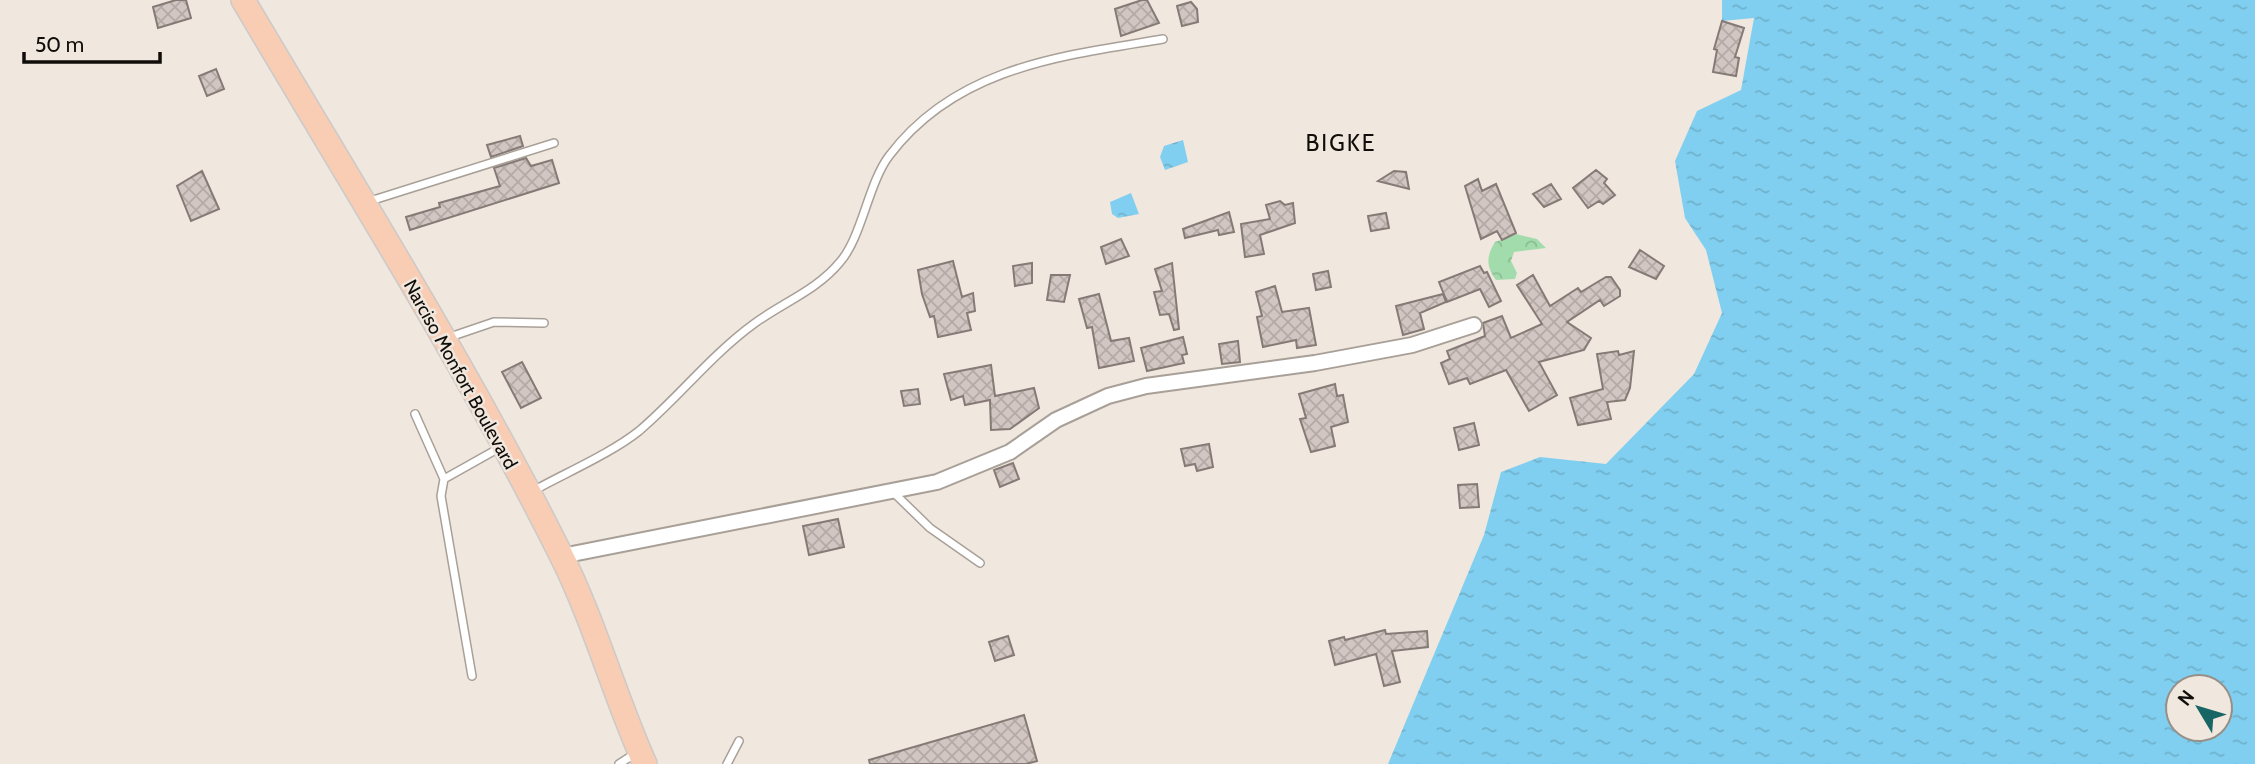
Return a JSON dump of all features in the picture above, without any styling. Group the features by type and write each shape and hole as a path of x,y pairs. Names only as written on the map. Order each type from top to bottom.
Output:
{"main road":[{"name":"Narciso Monfort Boulevard","path":"243,0 443,339 529,493 562,556 643,758"}],"street":[{"path":"562,556 937,482 1010,452 1056,420 1108,396 1146,386 1315,363 1412,345 1474,325"}],"lane":[{"path":"529,493 635,433 684,391 727,345 755,322 816,286 843,260 888,157 938,106 990,78 1048,58 1163,39"},
{"path":"363,203 554,143"},
{"path":"443,339 494,322 544,323"},
{"path":"415,414 444,479 441,496 445,527 472,676"},
{"path":"444,479 502,447"},
{"path":"892,492 930,528 980,563"},
{"path":"727,764 739,741"},
{"path":"619,764 643,758"}],"green space":[{"path":"1516,234 1537,239 1546,248 1514,252 1511,261 1517,273 1515,279 1496,280 1488,261 1492,247 1495,242"}],"water":[{"path":"1722,0 2255,0 2255,764 1388,764 1484,535 1501,472 1540,457 1606,464 1694,374 1722,313 1706,250 1685,218 1675,161 1697,111 1741,90 1754,18 1722,21"},
{"path":"1183,140 1188,162 1165,170 1160,157 1164,146"},
{"path":"1131,193 1139,214 1118,218 1112,214 1110,202"}],"building":[{"path":"186,0 191,18 158,28 153,7"},
{"path":"1147,0 1159,23 1121,36 1115,9"},
{"path":"1191,2 1197,9 1198,22 1182,26 1177,6"},
{"path":"1722,21 1744,28 1735,57 1739,58 1736,76 1713,72 1717,50 1714,49"},
{"path":"216,69 224,89 207,96 199,76"},
{"path":"520,136 523,146 491,157 487,145"},
{"path":"526,158 531,166 552,160 559,183 410,230 406,217 440,207 439,203 500,186 494,168"},
{"path":"1596,170 1607,179 1604,183 1615,195 1603,204 1599,201 1588,208 1573,188"},
{"path":"202,171 219,209 191,221 177,186"},
{"path":"1394,171 1406,172 1409,189 1378,181"},
{"path":"1478,179 1482,191 1496,184 1516,233 1502,240 1497,231 1481,239 1465,186"},
{"path":"1551,184 1561,199 1544,207 1533,194"},
{"path":"1280,201 1285,205 1293,203 1295,223 1260,235 1264,254 1245,257 1241,224 1270,219 1266,205"},
{"path":"1229,212 1234,232 1219,235 1218,230 1185,238 1183,229"},
{"path":"1386,213 1389,228 1371,231 1368,216"},
{"path":"1121,239 1129,256 1106,264 1101,247"},
{"path":"1640,250 1664,266 1656,279 1629,267"},
{"path":"953,261 962,297 973,293 975,311 967,313 971,330 938,337 934,316 930,317 922,294 918,270"},
{"path":"1032,263 1032,283 1015,286 1013,266"},
{"path":"1172,263 1179,329 1174,330 1169,314 1160,315 1154,292 1162,291 1155,269"},
{"path":"1480,266 1484,273 1487,272 1501,301 1489,307 1480,289 1447,302 1439,282"},
{"path":"1328,271 1331,287 1316,290 1313,274"},
{"path":"1051,275 1070,275 1064,302 1047,300"},
{"path":"1533,275 1550,306 1578,288 1581,292 1606,277 1611,277 1620,290 1620,296 1604,306 1600,300 1567,322 1591,338 1584,350 1539,362 1557,395 1529,411 1506,370 1470,384 1467,378 1449,384 1441,363 1450,359 1447,351 1485,336 1483,323 1502,316 1511,338 1542,324 1517,285"},
{"path":"1275,286 1282,312 1309,308 1316,345 1297,348 1296,340 1263,347 1257,317 1262,316 1256,292"},
{"path":"1099,294 1111,341 1129,338 1134,361 1099,368 1092,327 1087,328 1079,299"},
{"path":"1443,294 1446,302 1420,313 1424,329 1403,335 1396,306"},
{"path":"1183,337 1187,354 1182,355 1184,363 1147,371 1141,348"},
{"path":"1238,341 1240,362 1222,364 1219,344"},
{"path":"1618,351 1619,355 1634,351 1630,388 1625,400 1607,402 1611,419 1578,425 1570,398 1603,389 1597,354"},
{"path":"522,362 541,398 521,408 502,372"},
{"path":"991,365 995,396 1034,388 1039,408 1010,429 991,430 990,400 965,405 963,396 951,400 944,374"},
{"path":"1335,384 1337,396 1343,395 1348,422 1331,427 1335,446 1311,452 1300,419 1306,418 1299,394"},
{"path":"918,389 920,404 904,406 901,391"},
{"path":"1474,423 1479,445 1459,450 1454,428"},
{"path":"1209,444 1213,467 1197,471 1195,464 1185,466 1181,449"},
{"path":"1013,463 1019,479 1000,487 994,470"},
{"path":"1477,484 1479,507 1460,508 1458,485"},
{"path":"838,519 844,547 809,555 803,526"},
{"path":"1385,630 1386,634 1427,631 1428,647 1392,651 1400,682 1384,686 1376,654 1335,665 1329,641 1344,637 1345,640"},
{"path":"1008,636 1014,655 995,661 989,642"},
{"path":"1024,715 1037,761 1026,764 870,764 869,760"}],"district":[{"name":"BIGKE","path":"1341,143"}]}
